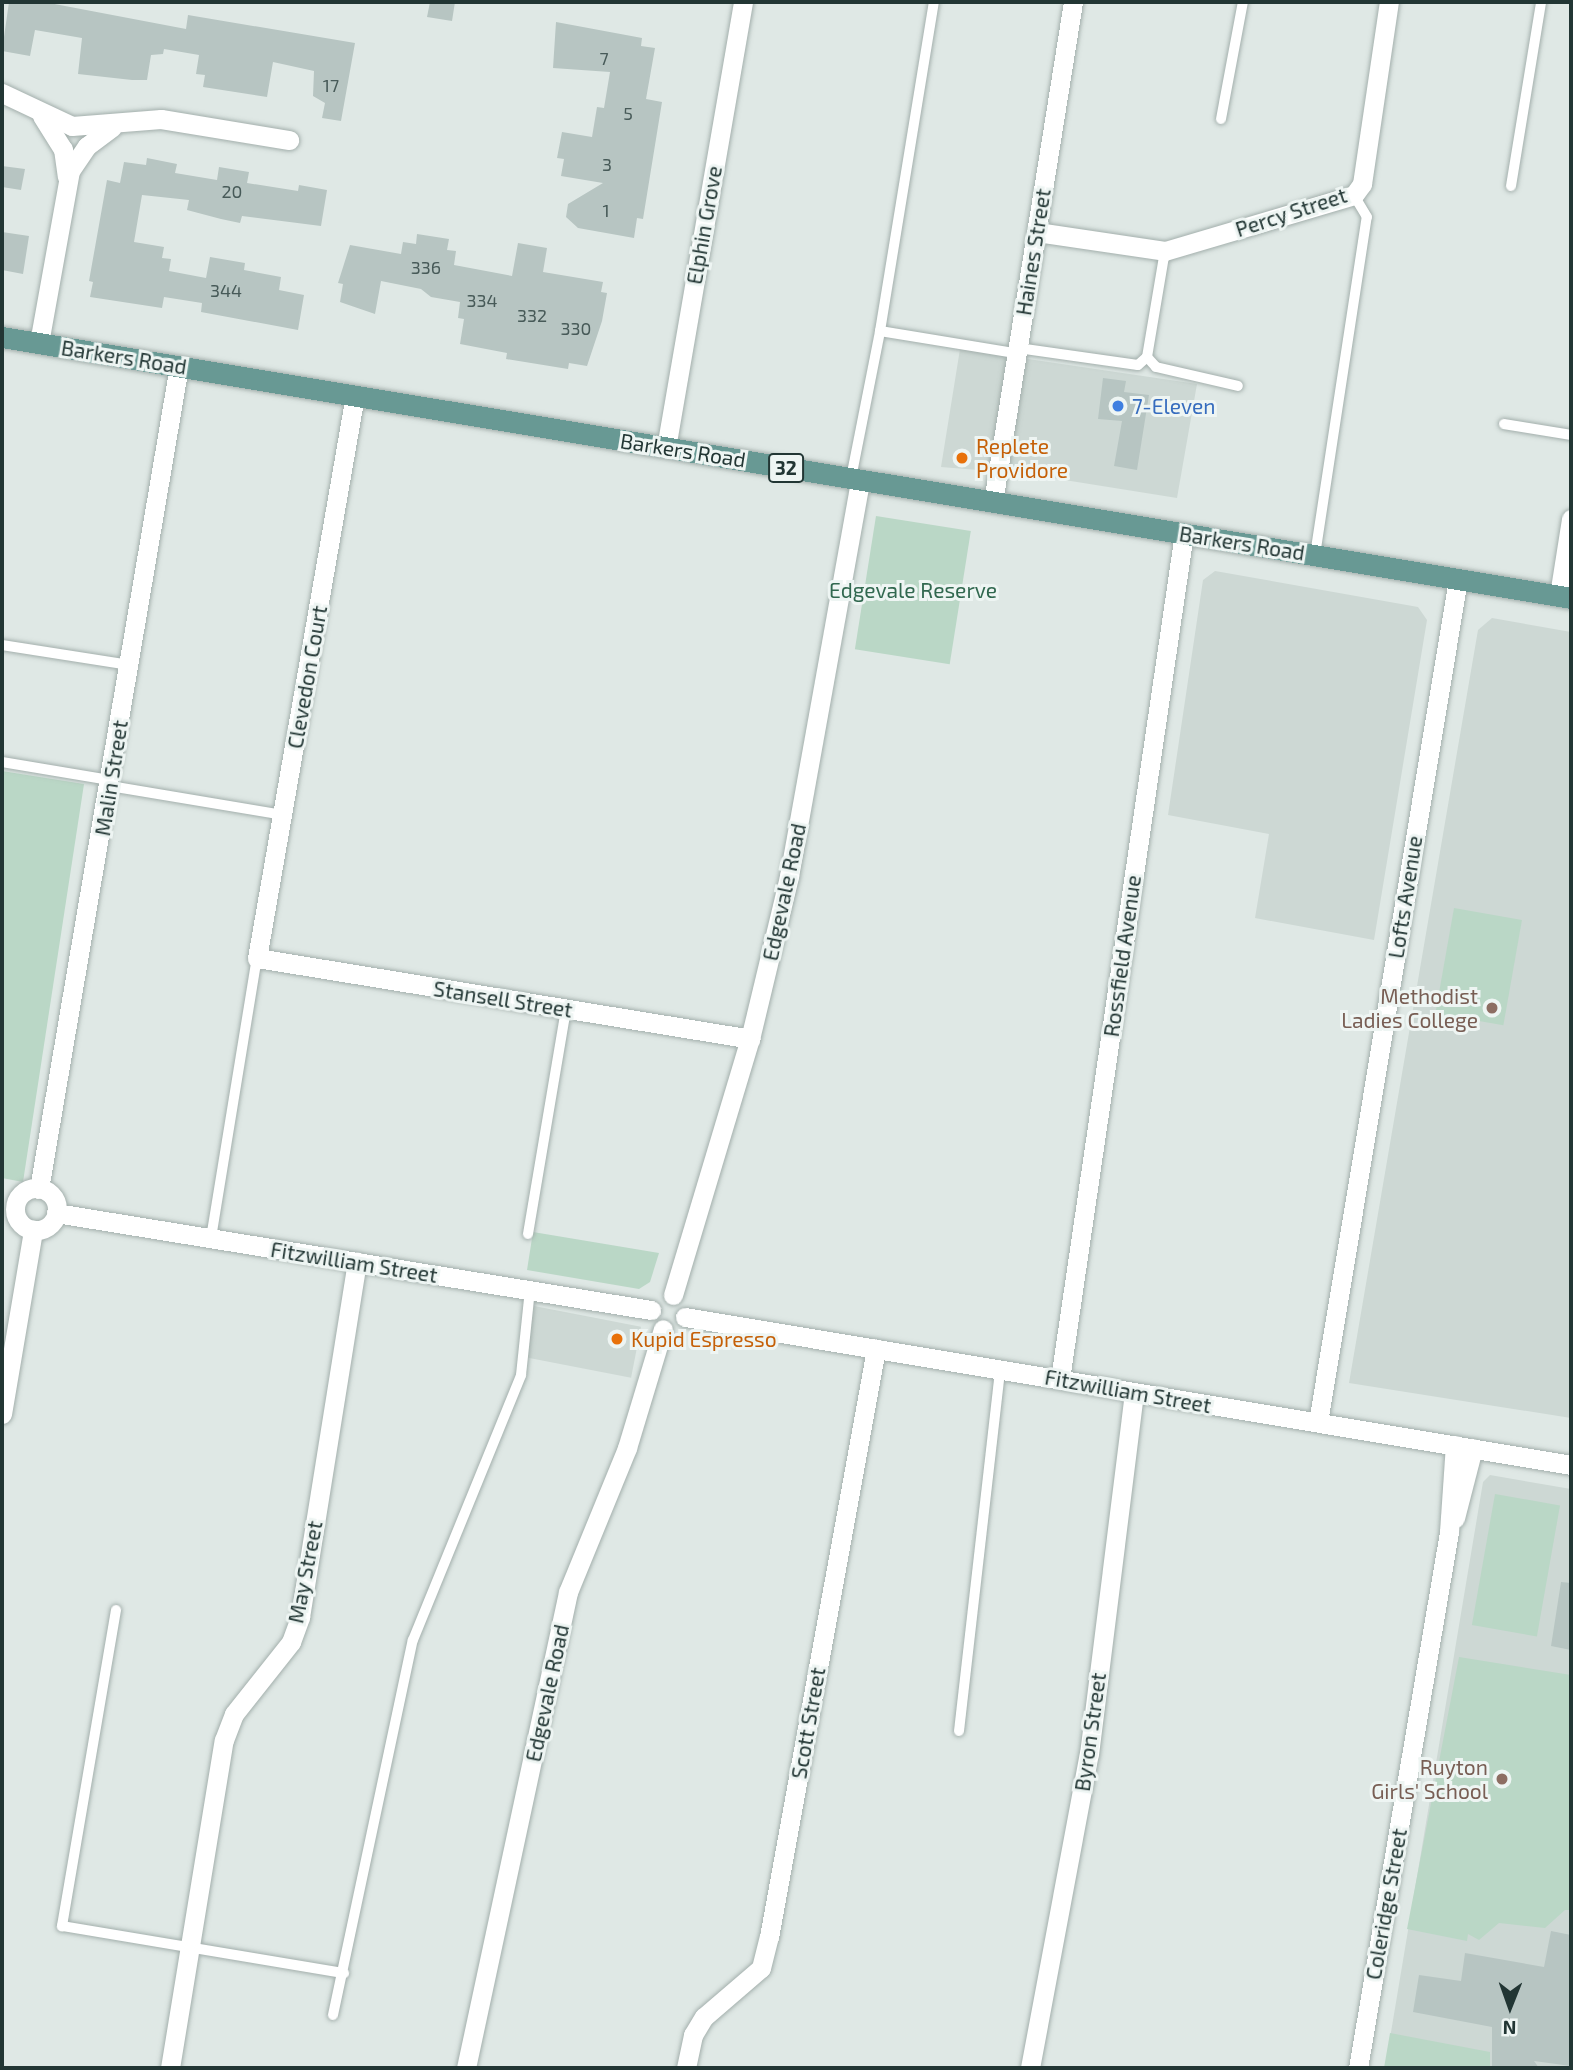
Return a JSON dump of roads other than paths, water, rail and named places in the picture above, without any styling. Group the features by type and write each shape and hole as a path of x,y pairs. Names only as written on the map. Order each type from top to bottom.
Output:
{"main road":[{"name":"Barkers Road","path":"2,337 1565,597"}],"street":[{"name":"Elphin Grove","path":"666,448 743,2"},
{"name":"Haines Street","path":"993,502 1073,2"},
{"name":"Percy Street","path":"1037,232 1165,251 1354,195 1362,184 1389,2"},
{"path":"2,93 72,126 161,119 289,140"},
{"path":"36,111 63,149 67,181 39,343"},
{"path":"67,181 86,146 121,123"},
{"name":"Malin Street","path":"39,1189 179,366"},
{"name":"Clevedon Court","path":"257,958 355,396"},
{"name":"Edgevale Road","path":"673,1296 750,1039 789,876 855,479"},
{"path":"1565,597 1571,519"},
{"name":"Rossfield Avenue","path":"1060,1379 1184,533"},
{"name":"Lofts Avenue","path":"1318,1422 1458,579"},
{"name":"Stansell Street","path":"257,958 750,1039"},
{"path":"39,1189 52,1195 56,1213 49,1226 33,1230 20,1223 8,1206 21,1194 39,1189"},
{"name":"Fitzwilliam Street","path":"56,1213 651,1310"},
{"path":"2,1414 33,1230"},
{"name":"May Street","path":"170,2068 224,1740 234,1714 291,1642 300,1617 357,1262"},
{"path":"673,1296 683,1303 685,1317 678,1327 663,1329 653,1321 651,1310 657,1299 673,1296"},
{"name":"Fitzwilliam Street","path":"685,1317 1571,1465"},
{"name":"Edgevale Road","path":"466,2068 568,1592 627,1448 663,1329"},
{"name":"Scott Street","path":"686,2068 693,2035 704,2017 761,1968 769,1937 876,1349"},
{"name":"Byron Street","path":"1030,2068 1089,1754 1135,1393"},
{"name":"Coleridge Street","path":"1359,2068 1464,1447"}],"lane":[{"path":"855,479 934,2"},
{"path":"1221,119 1243,2"},
{"path":"1511,186 1541,2"},
{"path":"1315,555 1367,217 1354,195"},
{"path":"880,331 1138,365 1147,358 1165,251"},
{"path":"1147,358 1156,367 1238,386"},
{"path":"1504,424 1571,435"},
{"path":"2,645 129,666"},
{"path":"2,762 284,815"},
{"path":"211,1238 257,958"},
{"path":"528,1234 566,1009"},
{"path":"334,2015 413,1640 521,1375 530,1290"},
{"path":"959,1731 1000,1370"},
{"path":"116,1610 62,1926 344,1973"}],"place":[{"name":"7-Eleven","path":"1118,406"},
{"name":"Replete Providore","path":"962,458"},
{"name":"Methodist Ladies College","path":"1492,1008"},
{"name":"Kupid Espresso","path":"617,1339"},
{"name":"Ruyton Girls' School","path":"1502,1779"}],"park label":[{"name":"Edgevale Reserve","path":"913,590"}]}
